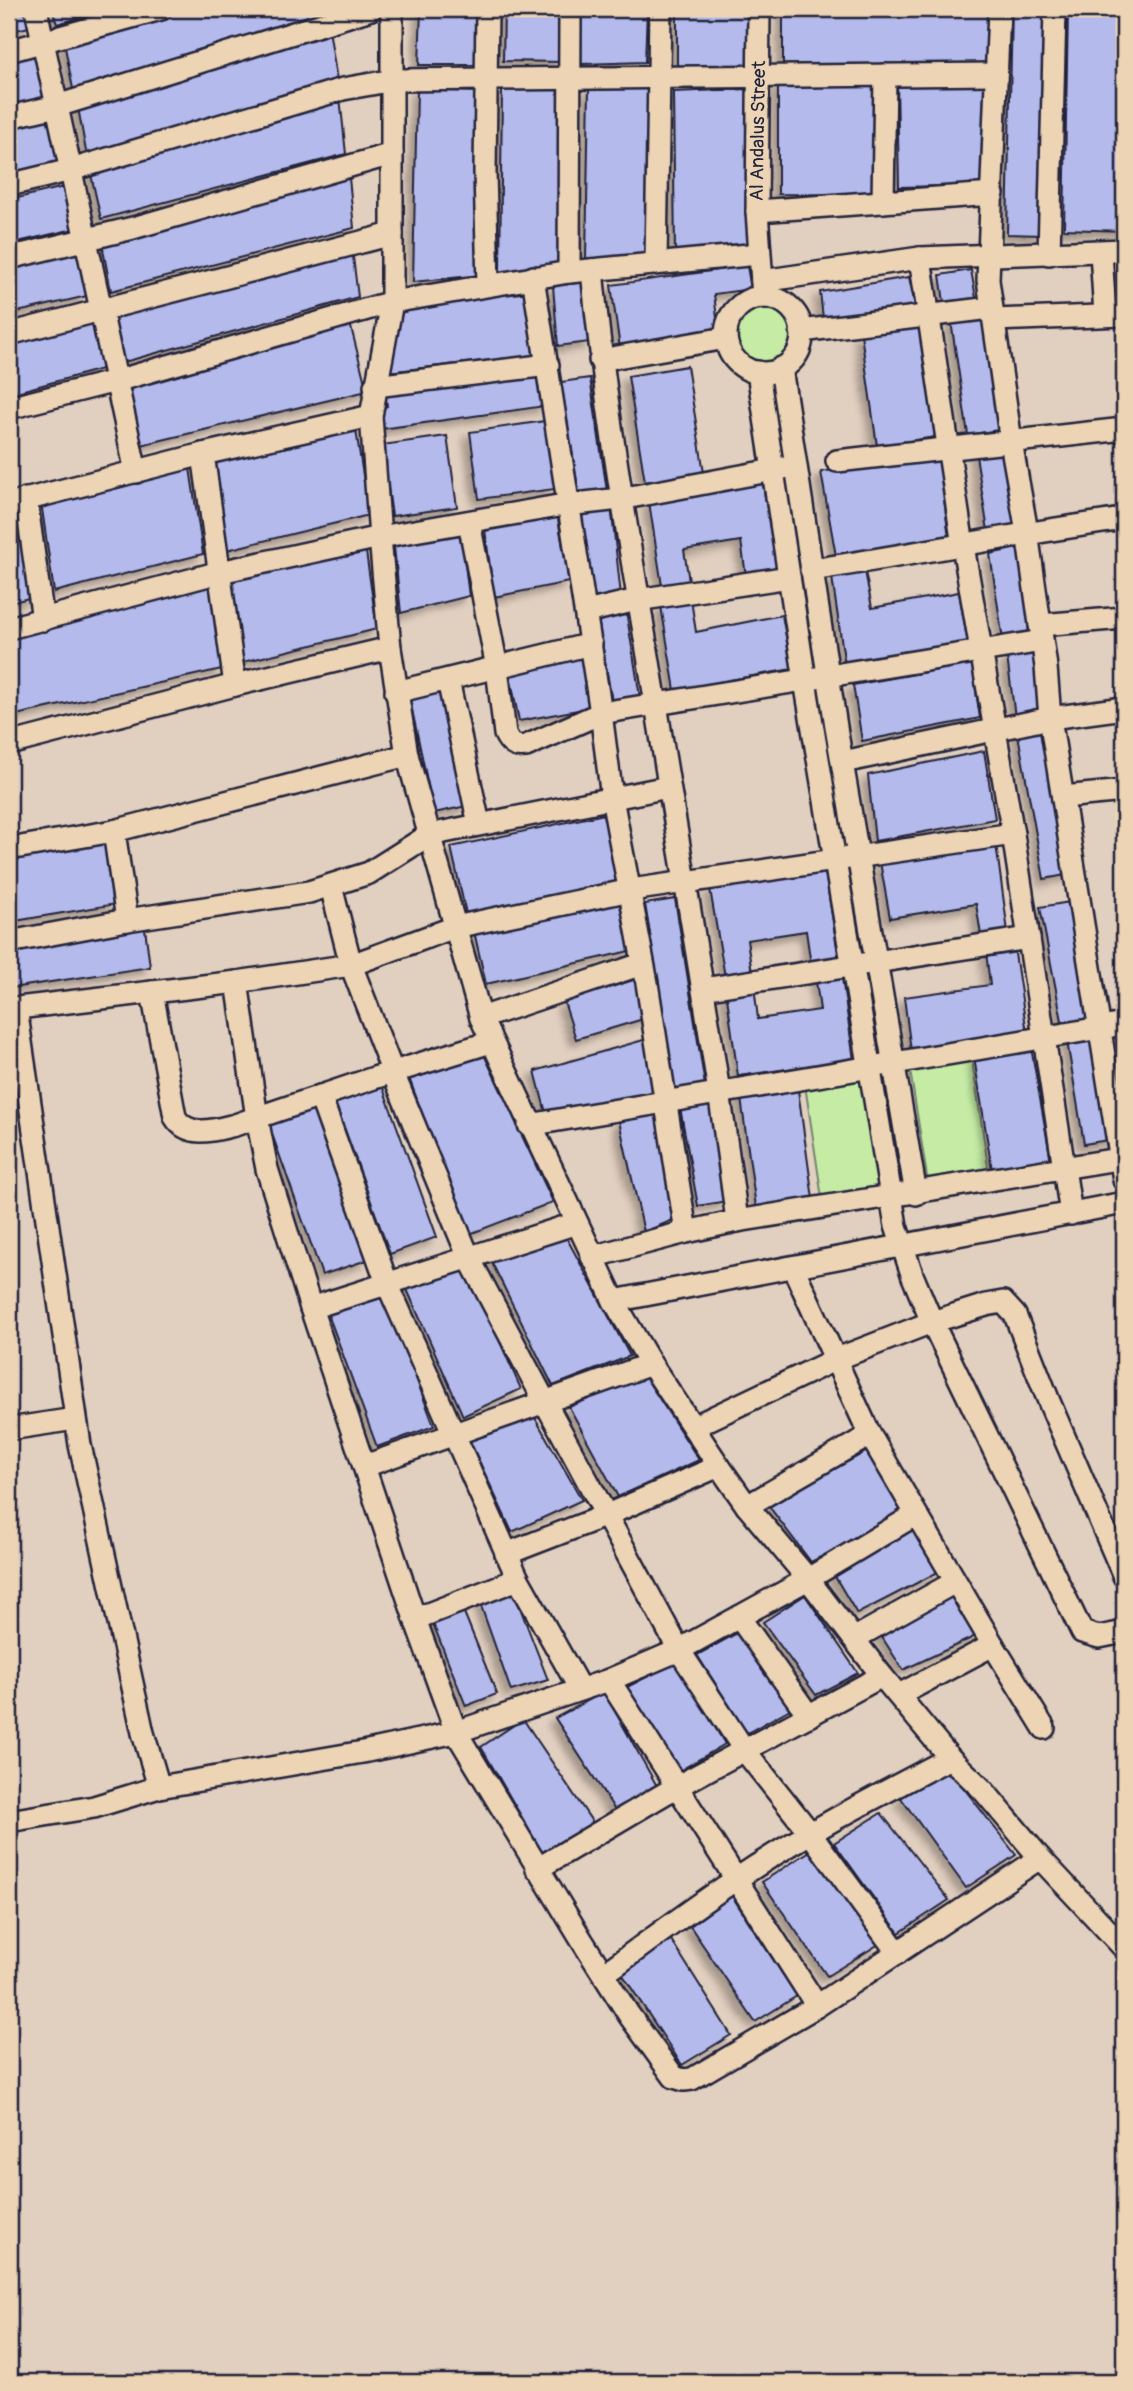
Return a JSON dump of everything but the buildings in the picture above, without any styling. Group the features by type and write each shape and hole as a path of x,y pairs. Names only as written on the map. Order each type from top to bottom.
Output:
{"street":[{"path":"36,9 136,472"},
{"path":"9,51 161,9"},
{"path":"9,117 57,106 347,12 371,9"},
{"path":"393,9 392,302 374,386 371,416 380,537 390,648 407,755 481,1018 614,1301 692,1427 747,1506 855,1638 882,1676 950,1758 1124,1948"},
{"path":"486,9 488,285"},
{"path":"569,272 570,9"},
{"path":"656,263 660,9"},
{"name":"Al Andalus Street","path":"759,9 757,211 762,289"},
{"path":"999,9 993,194 987,255 993,314 1027,532 1050,718 1123,1158 1124,1181"},
{"path":"1049,254 1055,9"},
{"path":"883,202 886,75"},
{"path":"9,185 71,170 343,89 394,80 996,75"},
{"path":"9,258 169,218 392,154"},
{"path":"757,211 993,194"},
{"path":"9,334 392,234"},
{"path":"762,289 789,306 797,317 801,342 797,353 781,369 758,372 746,369 736,361 729,351 726,328 736,310 753,299 762,289 920,258 1124,250"},
{"path":"801,331 928,316 1114,315 1101,252"},
{"path":"9,408 117,381 392,302 569,272 759,254"},
{"path":"920,258 963,546 1030,938 1071,1214"},
{"path":"592,270 600,360 620,499 721,1092 737,1221"},
{"path":"533,277 570,505 612,798 631,890 686,1232"},
{"path":"600,360 726,338"},
{"path":"374,386 548,365"},
{"path":"781,369 828,677 916,1194"},
{"path":"758,372 771,470 869,1066 902,1246 933,1322 1082,1632 1099,1637 1124,1632"},
{"path":"43,620 17,501 202,454 371,416"},
{"path":"837,461 1124,429"},
{"path":"202,454 234,685"},
{"path":"9,628 220,572 380,537 620,499 796,466"},
{"path":"811,570 963,546 1027,532 1124,519"},
{"path":"468,522 496,668 505,734 513,745 526,746 601,713 982,653 1041,633 1124,618"},
{"path":"586,611 637,600 789,577"},
{"path":"396,692 591,644"},
{"path":"9,744 234,685 390,648"},
{"path":"448,680 479,824"},
{"path":"843,762 1050,718 1124,708"},
{"path":"9,849 114,831 407,755"},
{"path":"9,942 331,886 369,873 429,835 668,787"},
{"path":"1063,797 1124,791"},
{"path":"114,831 127,920"},
{"path":"159,1787 143,1733 75,1419 12,1008 237,982 351,965 455,927 631,890 1013,834"},
{"path":"331,886 351,965 469,1258 545,1402 679,1650 745,1751 811,1834 898,1953"},
{"path":"703,989 1030,938"},
{"path":"481,1018 642,964"},
{"path":"237,982 267,1168 415,1619 456,1732 537,1869 674,2077 692,2080 817,2006 1040,1858"},
{"path":"152,992 173,1108 178,1122 189,1129 205,1131 257,1118 491,1042"},
{"path":"529,1125 1124,1024"},
{"path":"320,1096 387,1283 506,1554 580,1689"},
{"path":"592,1257 737,1221 916,1194 1123,1158"},
{"path":"614,1301 1124,1203"},
{"path":"311,1308 577,1223"},
{"path":"793,1267 870,1435 915,1515 1044,1728"},
{"path":"692,1427 834,1360 933,1322 1003,1302 1011,1310 1124,1576"},
{"path":"365,1466 651,1364"},
{"path":"9,1429 75,1419"},
{"path":"747,1506 870,1435"},
{"path":"506,1554 607,1515 719,1466"},
{"path":"9,1821 94,1807 159,1787 363,1752 456,1732 609,1680 679,1650 808,1579 915,1515"},
{"path":"415,1619 518,1579"},
{"path":"855,1638 955,1582"},
{"path":"739,1617 809,1716"},
{"path":"898,1695 993,1645"},
{"path":"537,1869 676,1787 882,1676"},
{"path":"609,1680 817,2006"},
{"path":"604,1974 736,1880 811,1834 950,1758"}],"green space":[{"path":"764,303 786,312 795,334 786,356 764,365 742,356 733,334 742,312"},
{"path":"971,1054 989,1173 928,1183 909,1064"},
{"path":"867,1075 887,1187 822,1198 805,1085"}]}
